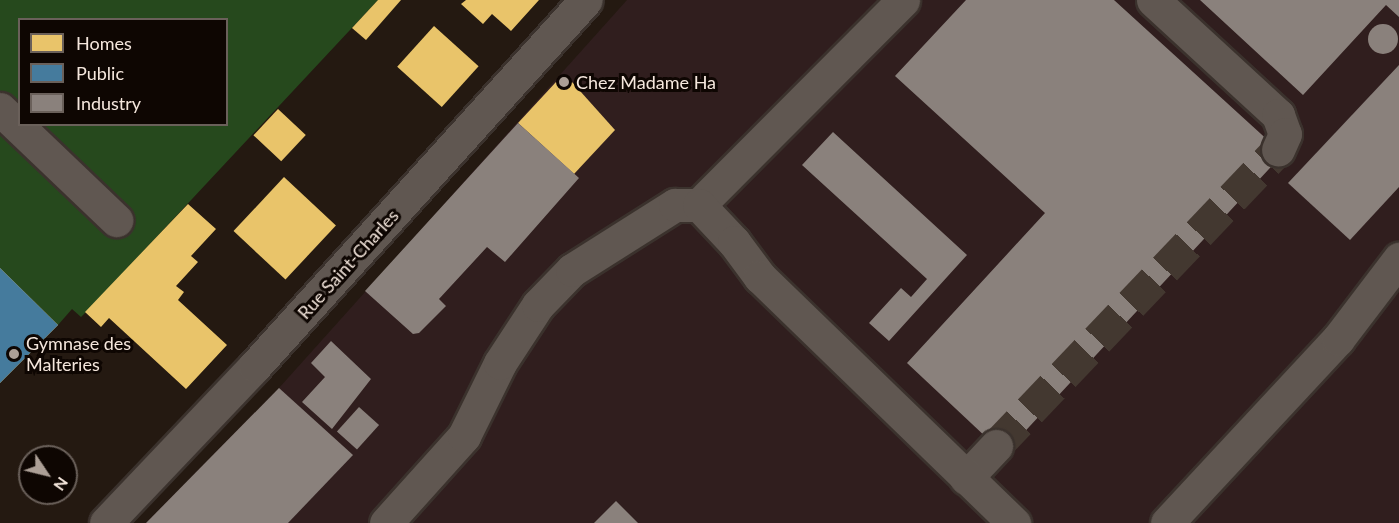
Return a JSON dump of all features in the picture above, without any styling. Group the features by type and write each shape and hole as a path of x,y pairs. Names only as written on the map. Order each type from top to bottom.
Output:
{"street":[{"name":"Rue Saint-Charles","path":"106,523 255,366 586,0"},
{"path":"386,523 464,436 519,332 572,270 658,213 675,205 699,205 903,0"},
{"path":"1153,0 1278,115 1285,134 1278,150"},
{"path":"0,109 116,220"},
{"path":"699,205 734,242 760,277 1014,523"},
{"path":"1167,523 1338,339 1399,259"},
{"path":"966,478 996,446"}],"shaded area":[{"path":"627,0 1399,0 1399,523 146,523 279,388"}],"green space":[{"path":"0,0 378,0 94,304 81,317 72,309 58,325 0,268"}],"building: Homes":[{"path":"378,0 401,0 366,40 352,28"},
{"path":"466,0 539,0 511,31 492,14 483,24 461,4"},
{"path":"434,26 479,66 442,107 397,67"},
{"path":"556,82 572,82 615,130 574,174 518,123"},
{"path":"278,109 306,135 281,161 253,135"},
{"path":"284,177 336,225 285,280 234,231"},
{"path":"188,204 216,229 191,256 198,262 176,286 184,292 178,300 227,345 186,389 109,318 101,327 85,312"},
{"name":"Gymnase des Malteries","path":"0,268 58,325 0,383"}],"building: Public":[{"name":"Gymnase des Malteries","path":"0,268 58,325 0,383"}],"building: Industry":[{"path":"966,0 1114,0 1283,154 1004,454 907,363 1045,213 895,76"},
{"path":"1200,0 1399,0 1399,17 1386,5 1303,95"},
{"path":"1383,24 1389,25 1397,33 1397,45 1389,53 1383,54 1377,53 1369,45 1368,39 1369,33 1377,25"},
{"path":"1399,65 1399,187 1350,240 1288,183"},
{"path":"518,123 579,178 505,262 487,247 439,299 446,306 419,333 413,334 365,291"},
{"path":"833,132 967,255 889,341 869,323 901,288 911,297 927,279 802,165"},
{"path":"331,341 371,379 332,429 302,402 325,377 311,363"},
{"path":"279,388 353,455 288,523 146,523"},
{"path":"359,407 379,425 357,450 337,432"},
{"path":"616,501 638,523 594,523"}],"tunnel":[{"path":"996,446 1278,150"}],"place":[{"name":"Chez Madame Ha","path":"564,82"},
{"name":"Gymnase des Malteries","path":"14,354"}]}
